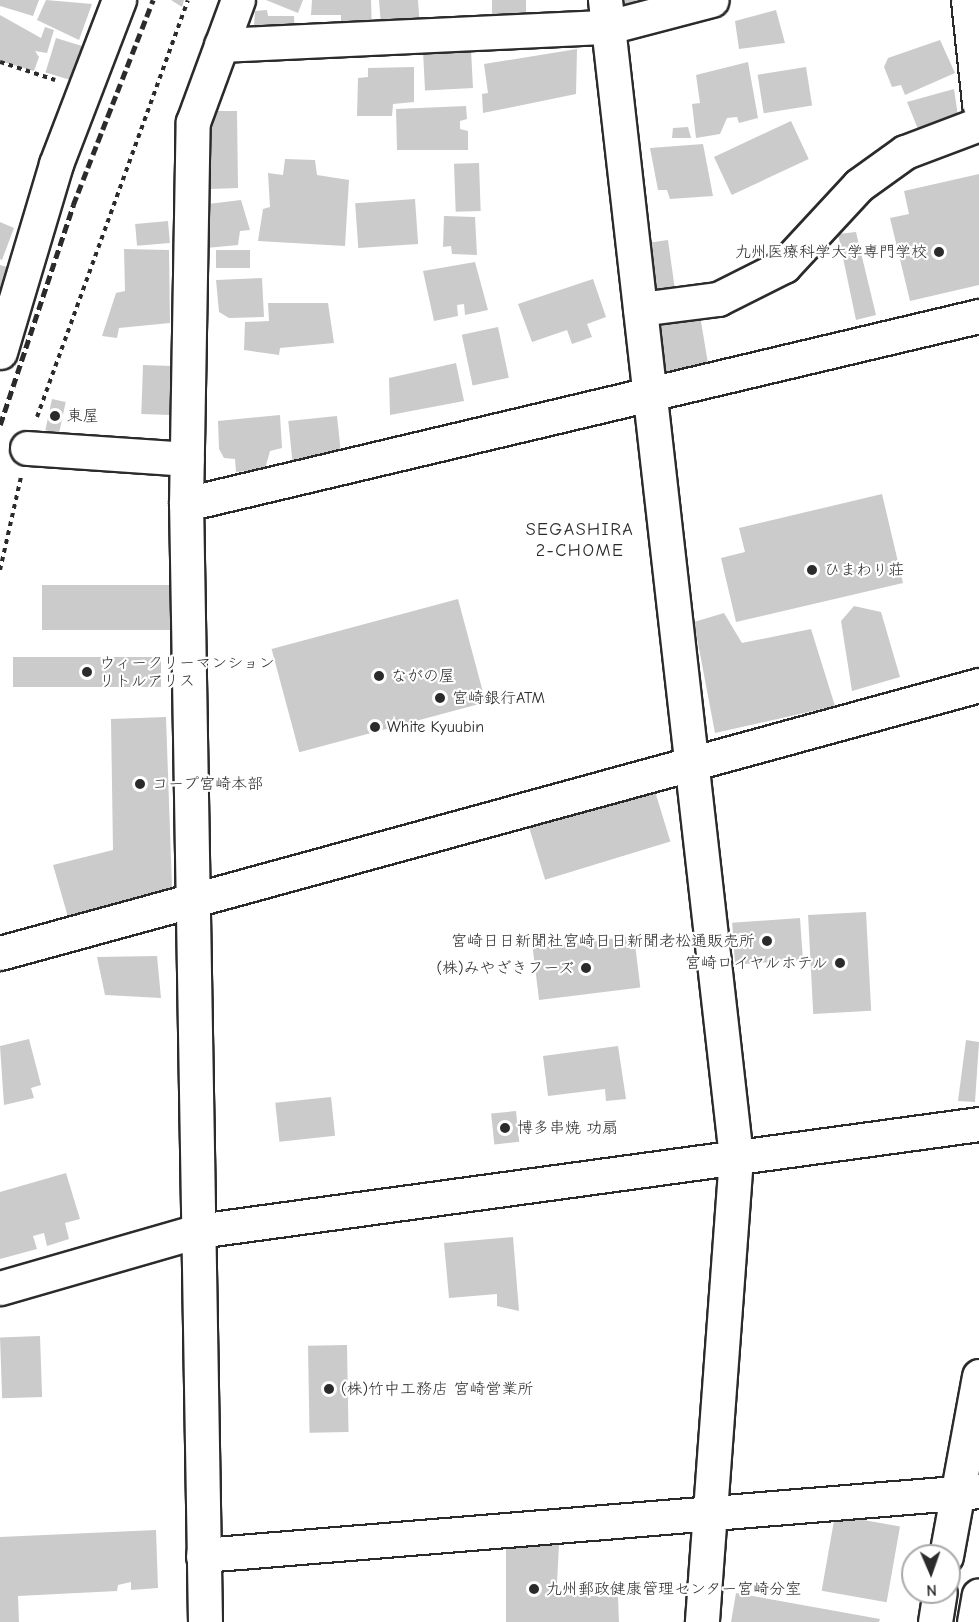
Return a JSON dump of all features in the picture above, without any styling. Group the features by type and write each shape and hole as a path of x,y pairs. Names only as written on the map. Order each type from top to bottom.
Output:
{"street":[{"path":"0,352 84,89 118,0"},
{"path":"204,1622 186,504 193,122 238,0"},
{"path":"221,45 606,13 712,0"},
{"path":"968,0 979,103"},
{"path":"606,13 736,1157 702,1622"},
{"path":"640,309 718,299 784,266 859,184 905,152 979,124"},
{"path":"186,504 979,316"},
{"path":"27,447 187,459"},
{"path":"0,952 979,684"},
{"path":"0,1288 198,1231 979,1124"},
{"path":"950,1544 968,1493 979,1376"},
{"path":"203,1555 710,1512 968,1493"},
{"path":"974,1622 979,1595"},
{"path":"935,1622 938,1604"}],"path":[{"path":"0,570 27,447 188,0"},
{"path":"0,62 84,89"}],"building":[{"path":"0,0 39,0 33,16 0,6"},
{"path":"46,0 92,4 79,40 37,20"},
{"path":"171,0 184,0 182,7"},
{"path":"266,0 303,0 298,13"},
{"path":"312,0 371,0 372,33 341,35 341,15 311,15"},
{"path":"379,0 418,0 420,30 381,25"},
{"path":"492,0 526,0 526,23 492,23"},
{"path":"613,0 636,0 638,10 615,13"},
{"path":"267,10 268,16 294,16 295,40 253,42 255,11"},
{"path":"776,10 785,43 739,49 735,21"},
{"path":"0,15 41,38 45,27 54,30 47,53 35,51 39,57 34,71 0,61"},
{"path":"56,38 89,48 78,82 45,72"},
{"path":"940,40 955,73 905,95 901,85 892,87 884,67 888,58"},
{"path":"577,49 576,94 483,113 482,94 488,93 484,64"},
{"path":"471,50 473,88 425,90 423,53"},
{"path":"748,62 758,118 739,123 737,117 727,118 720,134 696,138 692,104 700,103 696,75"},
{"path":"414,67 414,102 393,104 392,116 357,116 358,78 368,77 368,68"},
{"path":"806,67 812,106 764,113 758,75"},
{"path":"954,89 959,123 918,129 907,102"},
{"path":"466,106 467,119 460,121 460,129 468,131 468,150 397,150 396,109"},
{"path":"213,111 237,111 238,188 209,189"},
{"path":"791,121 809,159 732,195 714,157"},
{"path":"688,127 691,138 672,138 673,128"},
{"path":"703,144 713,196 670,199 667,190 658,190 650,148"},
{"path":"285,159 315,160 317,175 349,180 345,246 258,241 263,209 270,207 268,173 283,175"},
{"path":"479,163 481,211 456,212 454,164"},
{"name":"九州医療科学大学専門学校","path":"979,174 979,285 910,301 890,218 909,214 904,191"},
{"path":"415,199 418,244 358,248 355,203"},
{"path":"241,200 250,230 240,231 238,245 206,248 208,204"},
{"path":"444,216 475,217 477,255 452,254 451,246 443,247"},
{"path":"168,221 170,243 137,246 135,224"},
{"path":"0,222 14,228 2,260 0,259"},
{"path":"856,232 876,315 856,320 838,234"},
{"path":"668,240 676,299 654,303 645,243"},
{"path":"124,249 169,250 170,323 119,328 117,338 102,336 116,293 125,291"},
{"path":"216,250 250,250 250,268 216,268"},
{"path":"475,262 488,310 465,315 464,304 457,305 458,316 434,321 423,271"},
{"path":"0,265 7,267 1,289 0,289"},
{"path":"262,278 264,317 229,318 219,312 216,280"},
{"path":"593,279 606,317 587,324 592,337 572,344 567,330 532,342 518,304"},
{"path":"268,303 328,303 334,343 280,348 279,355 244,350 245,322 269,321"},
{"path":"700,316 710,375 659,376 656,325"},
{"path":"498,327 509,378 473,386 462,335"},
{"path":"456,363 464,401 390,415 389,378"},
{"path":"143,365 173,366 171,415 141,414"},
{"name":"東屋","path":"52,399 66,402 59,433 45,430"},
{"path":"280,415 282,448 270,451 265,469 236,472 235,459 224,458 219,449 218,421"},
{"path":"337,416 342,461 293,466 288,421"},
{"name":"ひまわり荘","path":"882,494 903,583 736,622 721,558 745,552 739,528"},
{"path":"42,585 175,585 175,630 42,630"},
{"name":"ながの屋","path":"458,599 486,702 299,752 272,649"},
{"path":"854,606 881,612 900,677 852,691 841,621"},
{"path":"724,613 742,643 811,629 835,706 715,733 694,622"},
{"name":"ウィークリーマンション リトルアリス","path":"13,657 161,657 161,687 13,687"},
{"name":"コープ宮崎本部","path":"166,717 172,888 68,917 53,865 113,850 111,719"},
{"path":"654,788 670,842 545,880 529,826"},
{"name":"宮崎ロイヤルホテル","path":"866,912 871,1011 813,1014 808,915"},
{"name":"宮崎日日新聞社宮崎日日新聞老松通販売所","path":"800,918 803,960 735,965 732,923"},
{"name":"(株)みやざきフーズ","path":"634,936 640,988 539,1000 533,948"},
{"path":"157,956 161,998 105,995 97,957"},
{"path":"29,1039 41,1085 31,1088 34,1098 4,1105 0,1046"},
{"path":"966,1040 979,1042 975,1102 958,1101"},
{"path":"618,1046 626,1099 606,1101 605,1089 548,1096 543,1056"},
{"path":"331,1097 335,1136 279,1142 275,1103"},
{"name":"博多串焼 功扇","path":"516,1111 519,1142 494,1144 491,1114"},
{"path":"66,1173 80,1219 65,1223 69,1239 47,1246 44,1233 33,1236 37,1249 0,1259 0,1192"},
{"path":"513,1237 519,1311 497,1306 497,1294 449,1298 444,1243"},
{"path":"40,1336 42,1397 2,1398 0,1337"},
{"name":"(株)竹中工務店 宮崎営業所","path":"347,1345 349,1432 310,1433 308,1346"},
{"path":"835,1515 900,1526 887,1602 822,1591"},
{"path":"156,1530 158,1588 131,1590 131,1582 118,1585 117,1591 18,1596 19,1622 0,1622 0,1537"},
{"name":"九州郵政健康管理センター宮崎分室","path":"559,1545 557,1583 565,1595 618,1597 619,1622 506,1622 506,1546"},
{"path":"736,1593 880,1619 879,1622 731,1622"}],"railway":[{"path":"0,425 73,205 153,0"}],"place":[{"name":"九州医療科学大学専門学校","path":"939,252"},
{"name":"東屋","path":"55,416"},
{"name":"ひまわり荘","path":"812,570"},
{"name":"ウィークリーマンション リトルアリス","path":"87,672"},
{"name":"ながの屋","path":"379,676"},
{"name":"宮崎銀行ATM","path":"440,698"},
{"name":"White Kyuubin","path":"375,727"},
{"name":"コープ宮崎本部","path":"140,784"},
{"name":"宮崎日日新聞社宮崎日日新聞老松通販売所","path":"767,941"},
{"name":"宮崎ロイヤルホテル","path":"840,963"},
{"name":"(株)みやざきフーズ","path":"586,968"},
{"name":"博多串焼 功扇","path":"505,1128"},
{"name":"(株)竹中工務店 宮崎営業所","path":"329,1389"},
{"name":"九州郵政健康管理センター宮崎分室","path":"534,1589"}],"district":[{"name":"SEGASHIRA 2-CHOME","path":"580,541"}]}
